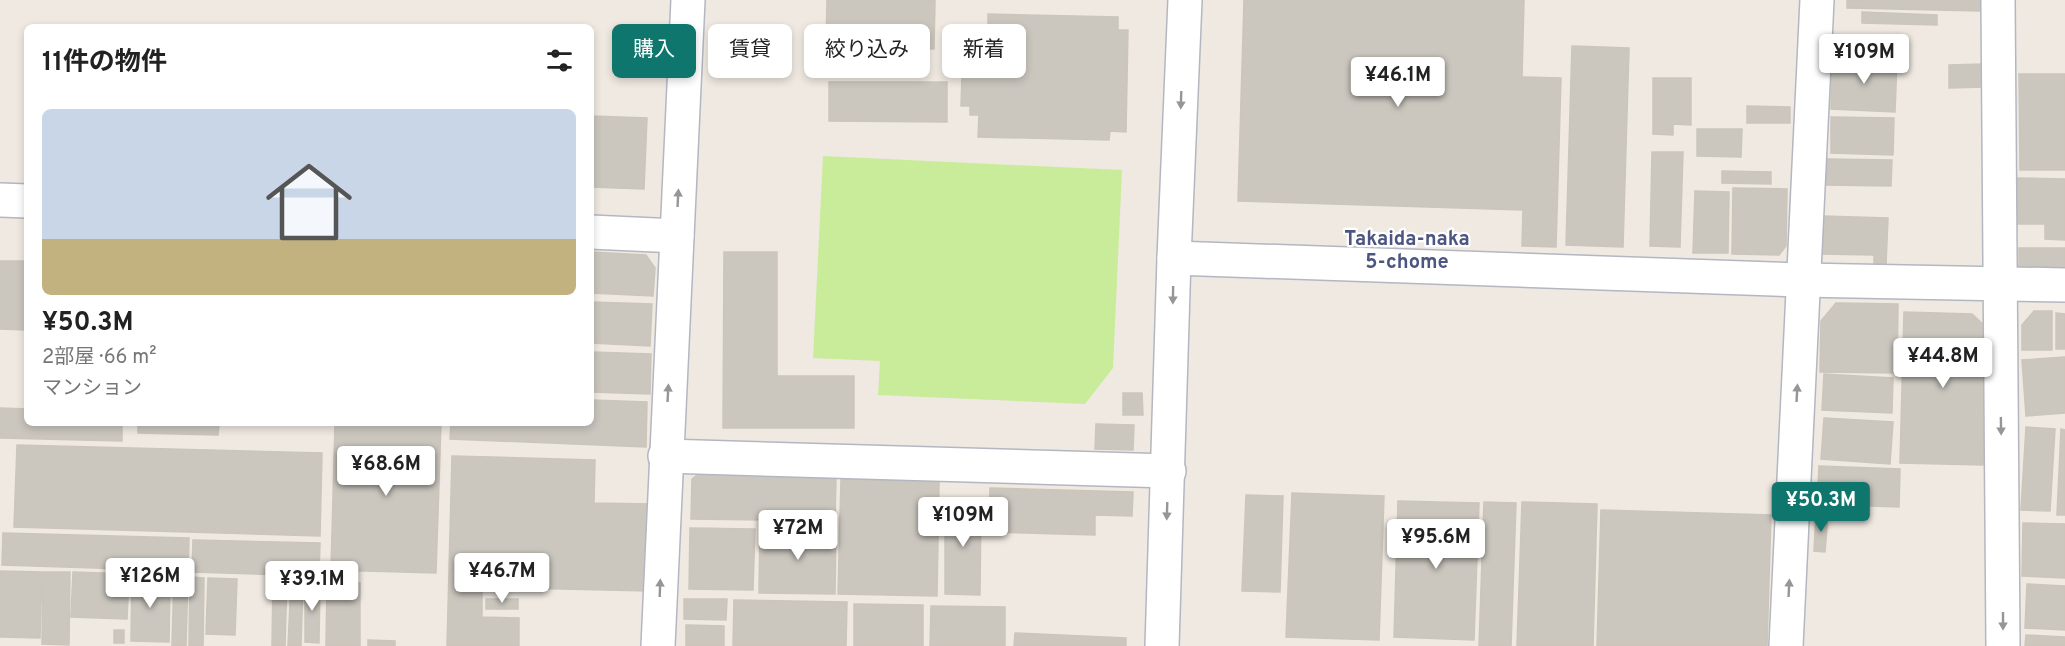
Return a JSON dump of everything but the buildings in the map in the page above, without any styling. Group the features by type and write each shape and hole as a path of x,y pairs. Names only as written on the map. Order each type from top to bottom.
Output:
{"street":[{"path":"658,646 665,456 688,0"},
{"path":"1162,646 1174,258 1185,0"},
{"path":"1786,646 1817,0"},
{"path":"1998,0 1998,284 2003,646"},
{"path":"0,200 24,201"},
{"path":"594,232 676,236"},
{"path":"1174,258 1802,280 2065,285"},
{"path":"665,456 1169,471"}],"green space":[{"path":"823,156 1122,170 1113,368 1085,404 878,395 880,361 813,358"}],"district":[{"name":"Takaida-naka 5-chome","path":"1407,250"}]}
